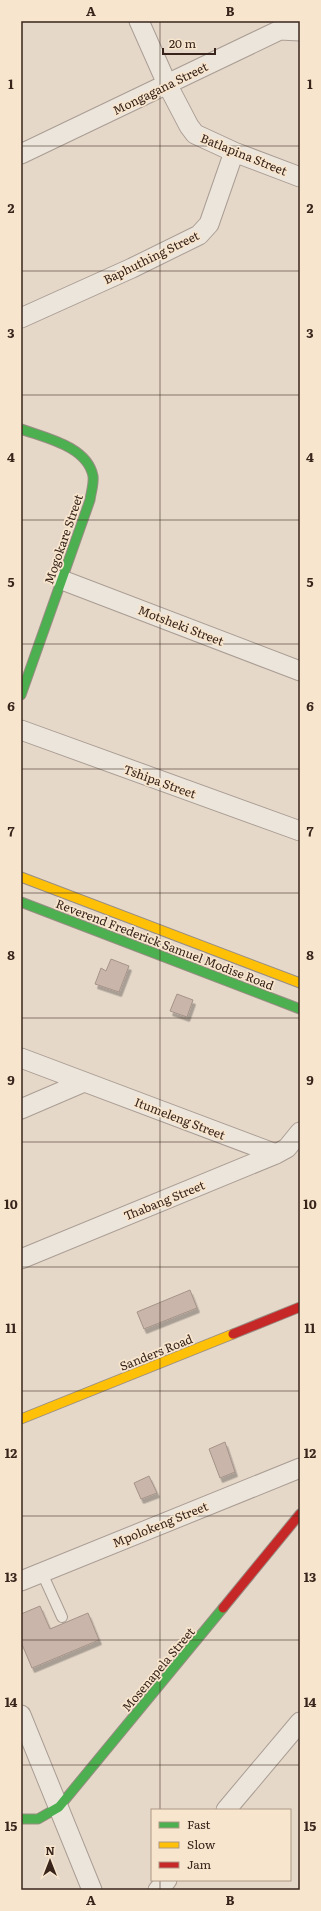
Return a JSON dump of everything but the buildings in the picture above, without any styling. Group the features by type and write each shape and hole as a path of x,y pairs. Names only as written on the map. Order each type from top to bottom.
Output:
{"street":[{"name":"Batlapina Street","path":"139,21 167,84 189,126 195,134 234,152 300,177"},
{"name":"Mongagana Street","path":"21,154 167,84 278,26 300,31"},
{"name":"Baphuthing Street","path":"21,318 132,268 199,235 209,224 234,152"},
{"name":"Mogokare Street","path":"21,429 80,453 93,474 90,500 21,695"},
{"name":"Motsheki Street","path":"62,580 300,671"},
{"name":"Tshipa Street","path":"21,730 300,831"},
{"name":"Reverend Frederick Samuel Modise Road","path":"21,877 300,983"},
{"name":"Reverend Frederick Samuel Modise Road","path":"21,902 300,1009"},
{"name":"Itumeleng Street","path":"21,1058 276,1154"},
{"path":"21,1109 84,1082"},
{"name":"Thabang Street","path":"21,1259 276,1154 287,1148 300,1132"},
{"name":"Sanders Road","path":"21,1419 300,1307"},
{"name":"Mpolokeng Street","path":"21,1581 300,1468"},
{"name":"Mosenapela Street","path":"21,1819 38,1819 58,1807 300,1514"},
{"path":"21,1715 92,1890"},
{"path":"227,1809 300,1722"},
{"path":"158,1890 166,1881"}],"lane":[{"path":"42,1573 62,1617"}],"traffic: fast":[{"path":"21,429 53,440 74,450 83,457 93,476 90,500 21,695"},
{"path":"21,902 300,1009"},
{"path":"21,1819 38,1819 59,1807 223,1608"}],"traffic: slow":[{"path":"21,877 300,983"},
{"path":"21,1419 233,1334"}],"traffic: jam":[{"path":"233,1334 300,1307"},
{"path":"223,1608 300,1514"}]}
